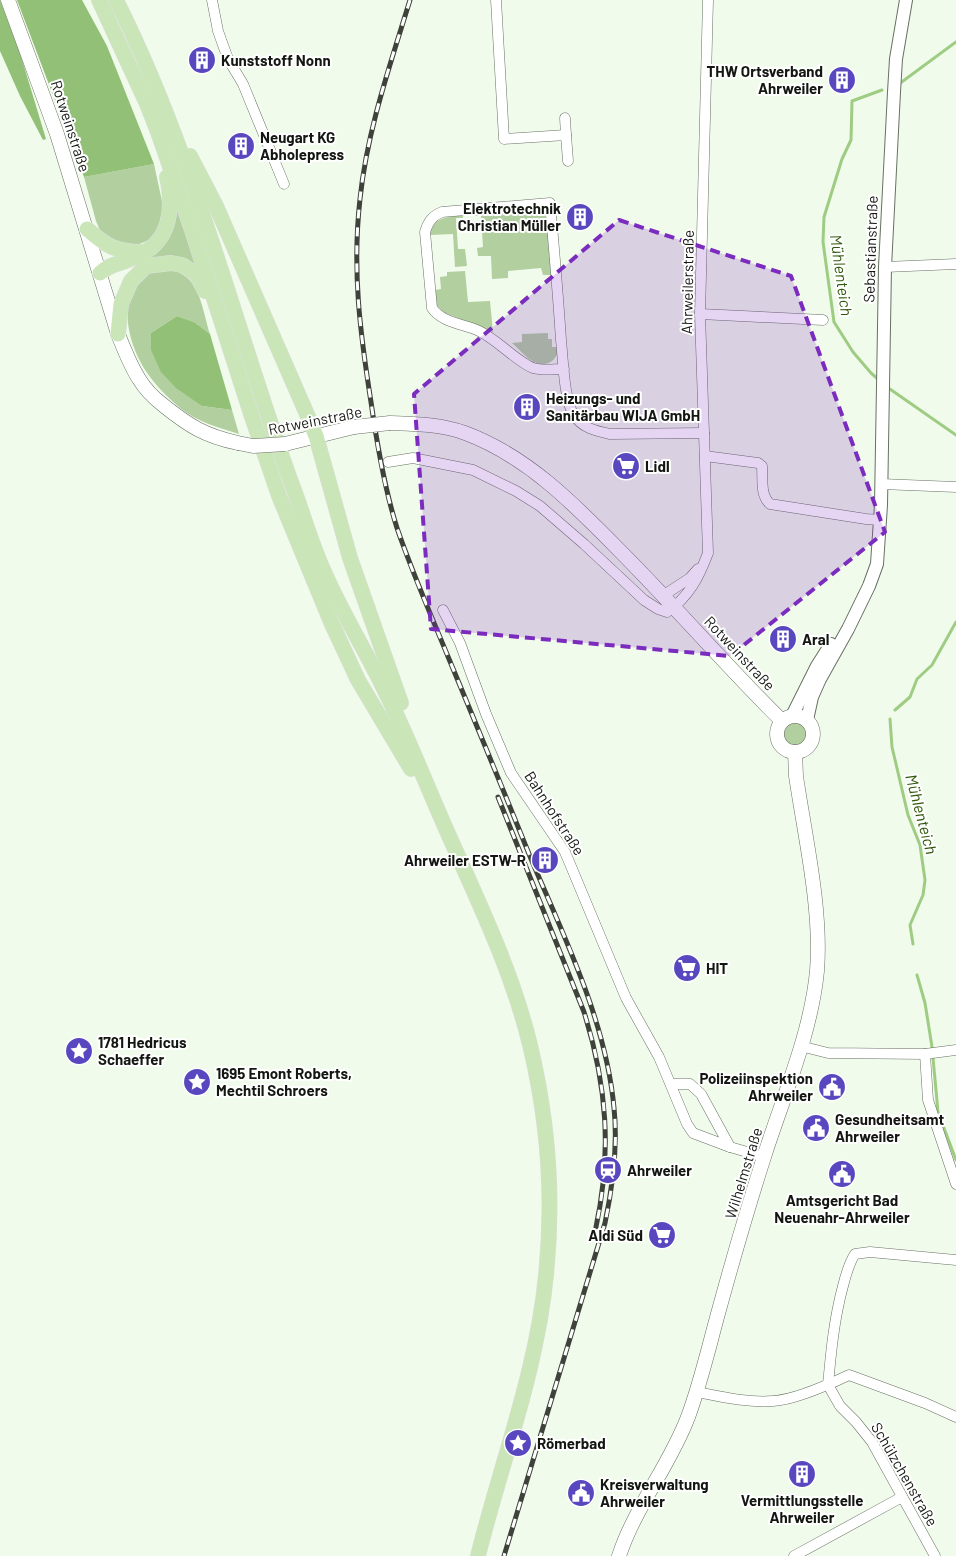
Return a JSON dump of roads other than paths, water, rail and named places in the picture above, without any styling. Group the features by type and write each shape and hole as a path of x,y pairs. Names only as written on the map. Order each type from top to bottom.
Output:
{"main road":[{"name":"Rotweinstraße","path":"8,0 57,134 118,334 130,364 140,382 156,399 183,422 196,430 220,439 253,446 268,446 354,427 390,423 429,424 463,432 494,446 523,463 574,505 675,607 703,640 787,718"},
{"path":"99,0 158,132 279,496 330,622 358,680 444,824"},
{"path":"116,0 160,97 216,206 316,436 350,558 444,824"},
{"path":"160,97 205,221 266,413 322,569 388,695 502,958 530,1042 542,1105 548,1159 549,1240 543,1299 526,1383 478,1556"},
{"path":"118,334 121,304 127,288 152,247 161,236 170,211 169,189 158,132"},
{"path":"87,229 101,242 145,259"},
{"path":"100,273 108,266 127,260 145,259 182,264 196,274 225,331"},
{"path":"800,716 807,720 813,731 813,737 807,748 796,752 784,748 780,744 777,732 787,718 800,716"},
{"name":"Wilhelmstraße","path":"619,1556 632,1524 688,1419 764,1157 800,1046 816,974 818,933 796,776 796,752"}],"street":[{"path":"212,0 218,31 228,59 243,84 284,184"},
{"path":"496,0 504,139 566,135"},
{"name":"Ahrweilerstraße","path":"675,607 687,596 694,585 708,553 700,314 708,0"},
{"name":"Sebastianstraße","path":"787,718 848,629 869,586 876,564 880,520 885,267 896,59 906,0"},
{"path":"565,118 568,161"},
{"path":"564,369 545,370 528,365 497,341 479,331 441,318 436,314 432,308 425,232 429,222 435,215 442,212 550,203 564,369 568,401 573,415 584,426 595,431 610,434 704,433"},
{"path":"885,267 956,264"},
{"path":"700,314 823,320"},
{"path":"705,456 758,462 762,466 763,494 770,504 880,520"},
{"path":"388,462 413,458 472,470 516,490 548,512 651,605 667,612 675,607"},
{"path":"881,484 956,487"},
{"path":"664,596 690,578 704,563"},
{"name":"Bahnhofstraße","path":"443,610 460,643 486,714 511,773 565,852 626,998 659,1057 687,1124 693,1132 730,1147 764,1157"},
{"name":"Sebastianstraße","path":"807,720 821,668"},
{"path":"800,1046 828,1053 930,1054 956,1050"},
{"path":"930,1054 928,1100 952,1159 956,1184"},
{"path":"671,1084 690,1084 701,1094 730,1147"},
{"path":"828,1386 838,1303 851,1260 856,1254 870,1252 956,1260"},
{"path":"697,1392 732,1399 775,1401 828,1386 849,1375 925,1403 956,1417"},
{"name":"Schülzchenstraße","path":"828,1386 840,1406 872,1442 935,1556"},
{"path":"794,1556 902,1497"}],"waterway":[{"name":"Mühlenteich","path":"899,84 956,42"},
{"name":"Mühlenteich","path":"879,380 853,352 834,322 823,242 824,217 842,159 851,140 852,101 882,90"},
{"name":"Mühlenteich","path":"887,387 956,435"},
{"name":"Mühlenteich","path":"895,710 910,697 917,679 932,665 956,622"},
{"name":"Mühlenteich","path":"890,719 892,747 908,815 920,845 925,880 923,895 910,925 913,944"},
{"name":"Mühlenteich","path":"917,975 925,1003 932,1047 938,1112 956,1160"}],"railway":[{"path":"410,0 387,74 368,148 363,174 358,225 358,301 378,450 392,513 409,561 569,947 593,1010 609,1075 615,1122 614,1165 605,1223 504,1556"},
{"path":"498,797 584,1012 592,1039 598,1066 605,1119 604,1172 596,1227"}],"place":[{"name":"Kunststoff Nonn","path":"202,60"},
{"name":"THW Ortsverband Ahrweiler","path":"842,80"},
{"name":"Neugart KG Abholepress","path":"241,146"},
{"name":"Elektrotechnik Christian Müller","path":"580,217"},
{"name":"Heizungs- und Sanitärbau WIJA GmbH","path":"527,407"},
{"name":"Lidl","path":"626,466"},
{"name":"Aral","path":"783,639"},
{"name":"Ahrweiler ESTW-R","path":"545,860"},
{"name":"HIT","path":"687,968"},
{"name":"1781 Hedricus Schaeffer","path":"79,1051"},
{"name":"1695 Emont Roberts, Mechtil Schroers","path":"197,1082"},
{"name":"Polizeiinspektion Ahrweiler","path":"832,1087"},
{"name":"Gesundheitsamt Ahrweiler","path":"816,1128"},
{"name":"Ahrweiler","path":"608,1170"},
{"name":"Amtsgericht Bad Neuenahr-Ahrweiler","path":"842,1174"},
{"name":"Aldi Süd","path":"662,1235"},
{"name":"Römerbad","path":"518,1443"},
{"name":"Vermittlungsstelle Ahrweiler","path":"802,1474"},
{"name":"Kreisverwaltung Ahrweiler","path":"581,1493"}]}
